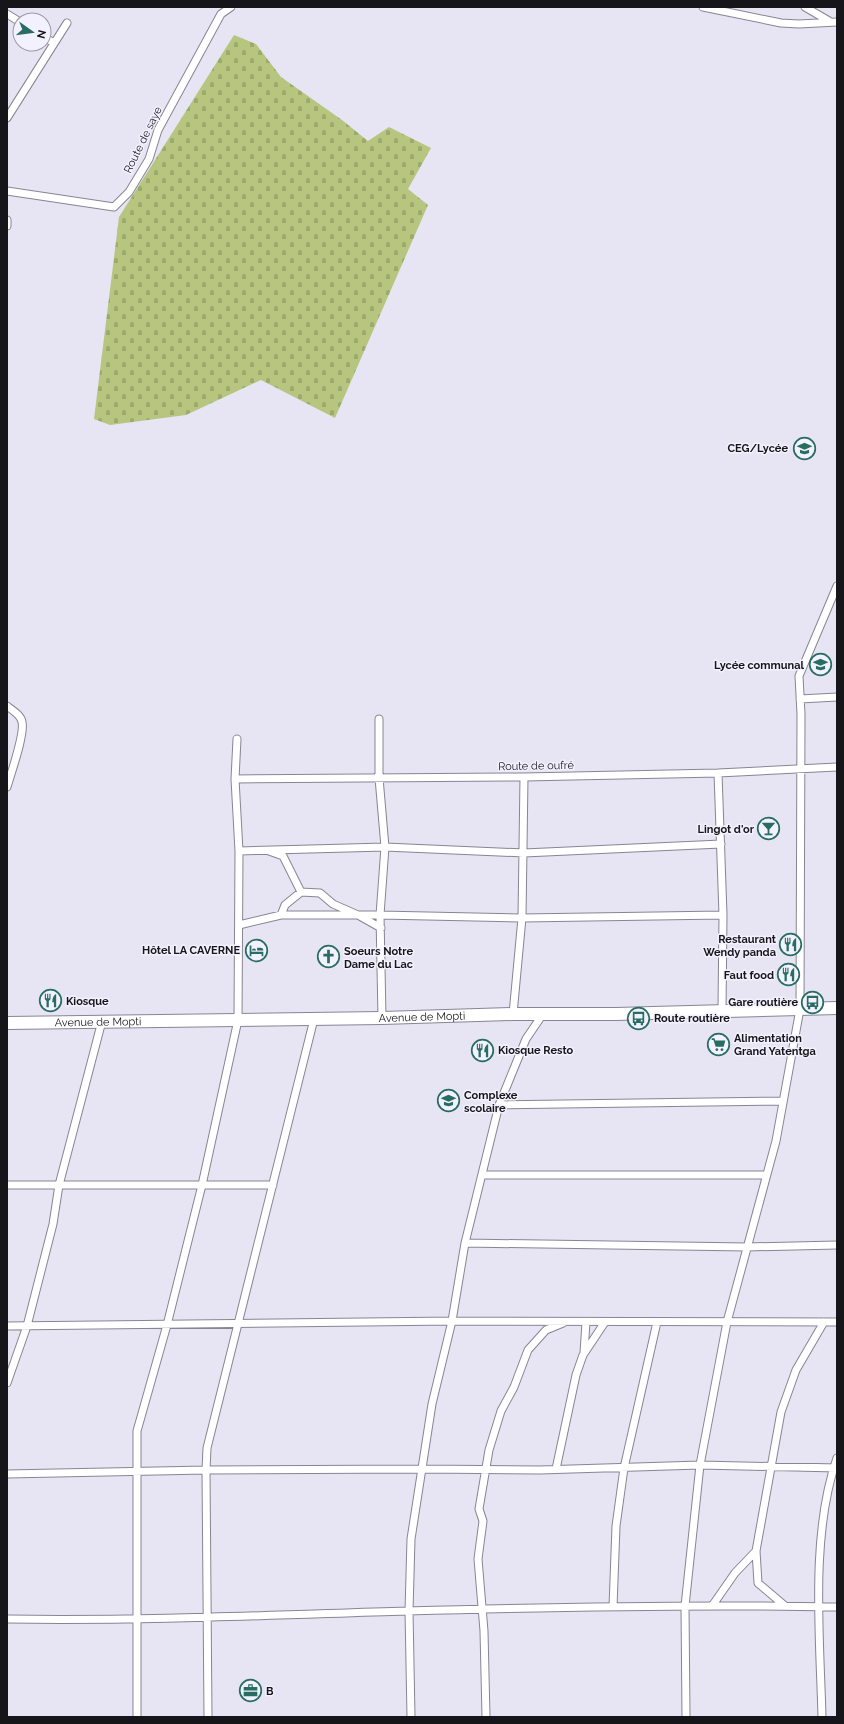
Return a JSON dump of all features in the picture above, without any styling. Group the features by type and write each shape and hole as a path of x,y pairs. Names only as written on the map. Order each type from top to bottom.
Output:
{"main road":[{"name":"Avenue de Mopti","path":"7,1023 382,1018 513,1014 616,1014 837,1008"}],"street":[{"name":"Route de saye","path":"7,191 114,207 129,192 148,159 158,130 221,14 231,7"},
{"path":"703,7 781,23 799,24 833,22"},
{"path":"805,7 833,22"},
{"path":"7,118 68,23"},
{"path":"7,220 7,226"},
{"path":"686,1717 686,1606 700,1465 726,1322 776,1141 800,1009 801,769 799,676 837,586"},
{"path":"800,699 837,697"},
{"path":"7,706 20,717 23,722 22,734 7,787"},
{"path":"379,719 379,778 385,846 380,915 382,1018"},
{"path":"137,1717 137,1431 167,1325 202,1185 238,1020 240,851 235,779 236,740"},
{"name":"Route de oufré","path":"235,779 524,777 718,773 837,768"},
{"path":"718,773 723,915 722,1010"},
{"path":"513,1014 522,918 524,777"},
{"path":"240,851 385,846 524,853 721,844"},
{"path":"266,850 283,856 301,892"},
{"path":"281,915 285,905 301,892 320,893 333,904 358,914 380,928"},
{"path":"239,925 281,915 358,914 522,918 723,915"},
{"path":"411,1717 409,1611 412,1539 421,1469 432,1404 452,1321 465,1243 499,1105 526,1038 543,1014"},
{"path":"208,1717 207,1448 314,1019"},
{"path":"7,1383 27,1326 53,1224 60,1185 102,1021"},
{"path":"499,1105 783,1101"},
{"path":"482,1175 766,1175"},
{"path":"7,1185 273,1185"},
{"path":"465,1243 747,1247 837,1245"},
{"path":"7,1326 452,1321 837,1322"},
{"path":"486,1717 482,1610 478,1559 483,1521 479,1509 485,1469 501,1411 514,1387 528,1350 546,1330 565,1322"},
{"path":"584,1355 586,1322"},
{"path":"556,1469 576,1374 584,1355 605,1322"},
{"path":"613,1607 616,1526 624,1468 657,1322"},
{"path":"785,1606 758,1583 756,1551 781,1412 796,1370 824,1322"},
{"path":"822,1717 819,1606 821,1528 837,1458"},
{"path":"7,1474 206,1470 556,1469 700,1465 835,1468"},
{"path":"712,1606 735,1574 756,1551"},
{"path":"7,1619 136,1619 613,1607 837,1607"}],"green space":[{"path":"234,35 256,44 281,77 342,120 368,141 389,127 431,148 408,189 428,205 335,418 261,380 186,415 110,425 94,419 119,217"}],"place":[{"name":"CEG/Lycée","path":"804,448"},
{"name":"Lycée communal","path":"820,665"},
{"name":"Lingot d'or","path":"769,829"},
{"name":"Restaurant Wendy panda","path":"791,945"},
{"name":"Hôtel LA CAVERNE","path":"256,950"},
{"name":"Soeurs Notre Dame du Lac","path":"329,957"},
{"name":"Faut food","path":"789,975"},
{"name":"Kiosque","path":"51,1001"},
{"name":"Gare routière","path":"813,1002"},
{"name":"Route routière","path":"639,1018"},
{"name":"Alimentation Grand Yatentga","path":"719,1044"},
{"name":"Kiosque Resto","path":"483,1050"},
{"name":"Complexe scolaire","path":"449,1101"},
{"name":"B","path":"251,1691"}]}
